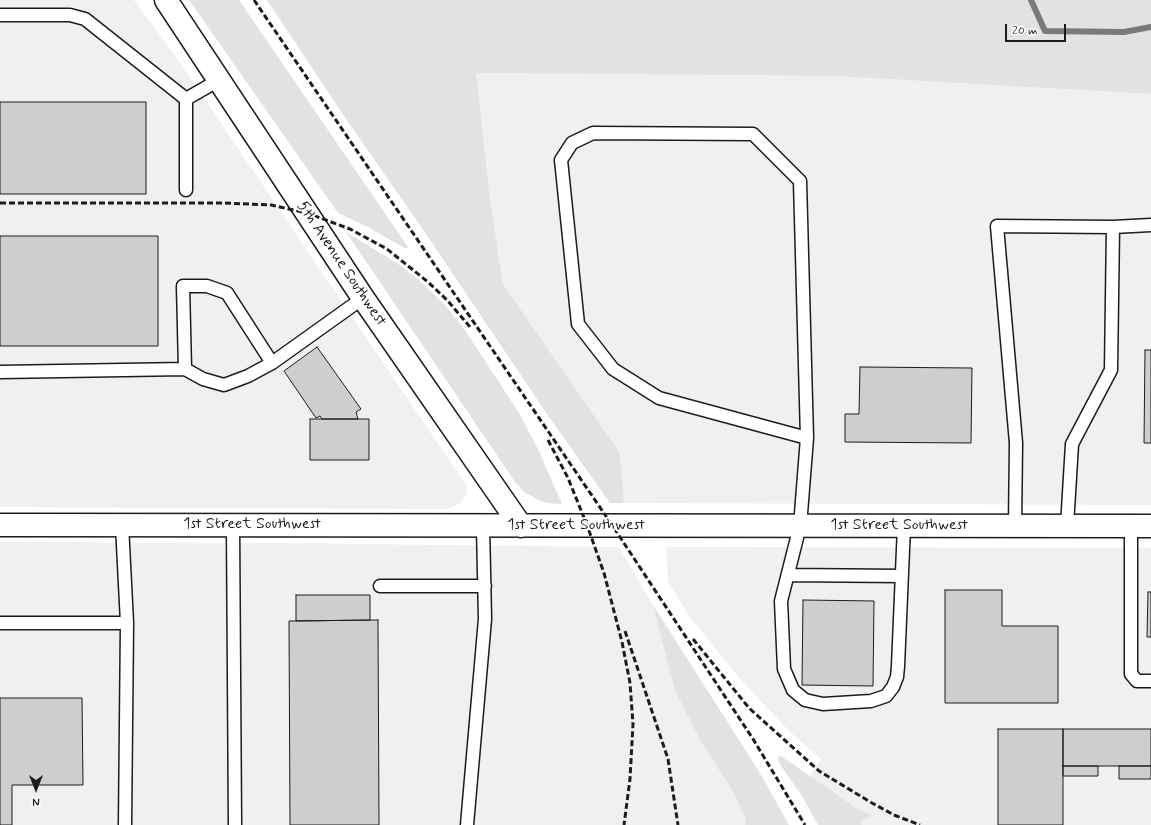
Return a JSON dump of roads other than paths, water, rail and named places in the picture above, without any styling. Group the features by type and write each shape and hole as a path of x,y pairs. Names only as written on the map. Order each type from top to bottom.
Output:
{"street":[{"name":"5th Avenue Southwest","path":"166,0 363,298 521,526"},
{"name":"1st Street Southwest","path":"0,525 1141,526"}],"lane":[{"path":"0,15 70,15 85,19 186,99"},
{"path":"186,99 219,80"},
{"path":"186,99 186,190"},
{"path":"807,438 659,398 613,369 578,324 561,160 572,143 593,133 753,134 800,181 807,438 800,526 788,575 780,600 784,669 793,690 805,700 824,704 871,701 886,696 893,687 898,666 904,526"},
{"path":"1015,526 1016,443 997,226 1113,227 1151,225"},
{"path":"1067,526 1072,444 1111,370 1113,227"},
{"path":"185,369 182,286 207,286 227,293 272,363"},
{"path":"0,372 185,369 203,379 224,385 248,376 272,363 363,298"},
{"path":"122,525 126,623 124,824"},
{"path":"233,525 235,825"},
{"path":"467,825 485,619 483,526"},
{"path":"1141,526 1131,674 1137,681 1151,681"},
{"path":"788,575 902,576"},
{"path":"380,586 484,586"},
{"path":"0,623 126,623"}],"waterway":[{"path":"1031,0 1045,31 1124,32 1151,27"}],"railway":[{"path":"254,0 612,525 753,739 805,825"},
{"path":"0,203 224,203 271,205 307,213 350,229 387,249 428,282 447,300 470,327"},
{"path":"548,440 568,478 587,525 604,573 622,642 630,683 633,724 630,779 624,825"},
{"path":"625,631 668,759 678,825"},
{"path":"693,639 749,708 819,771 894,815 920,825"}]}
